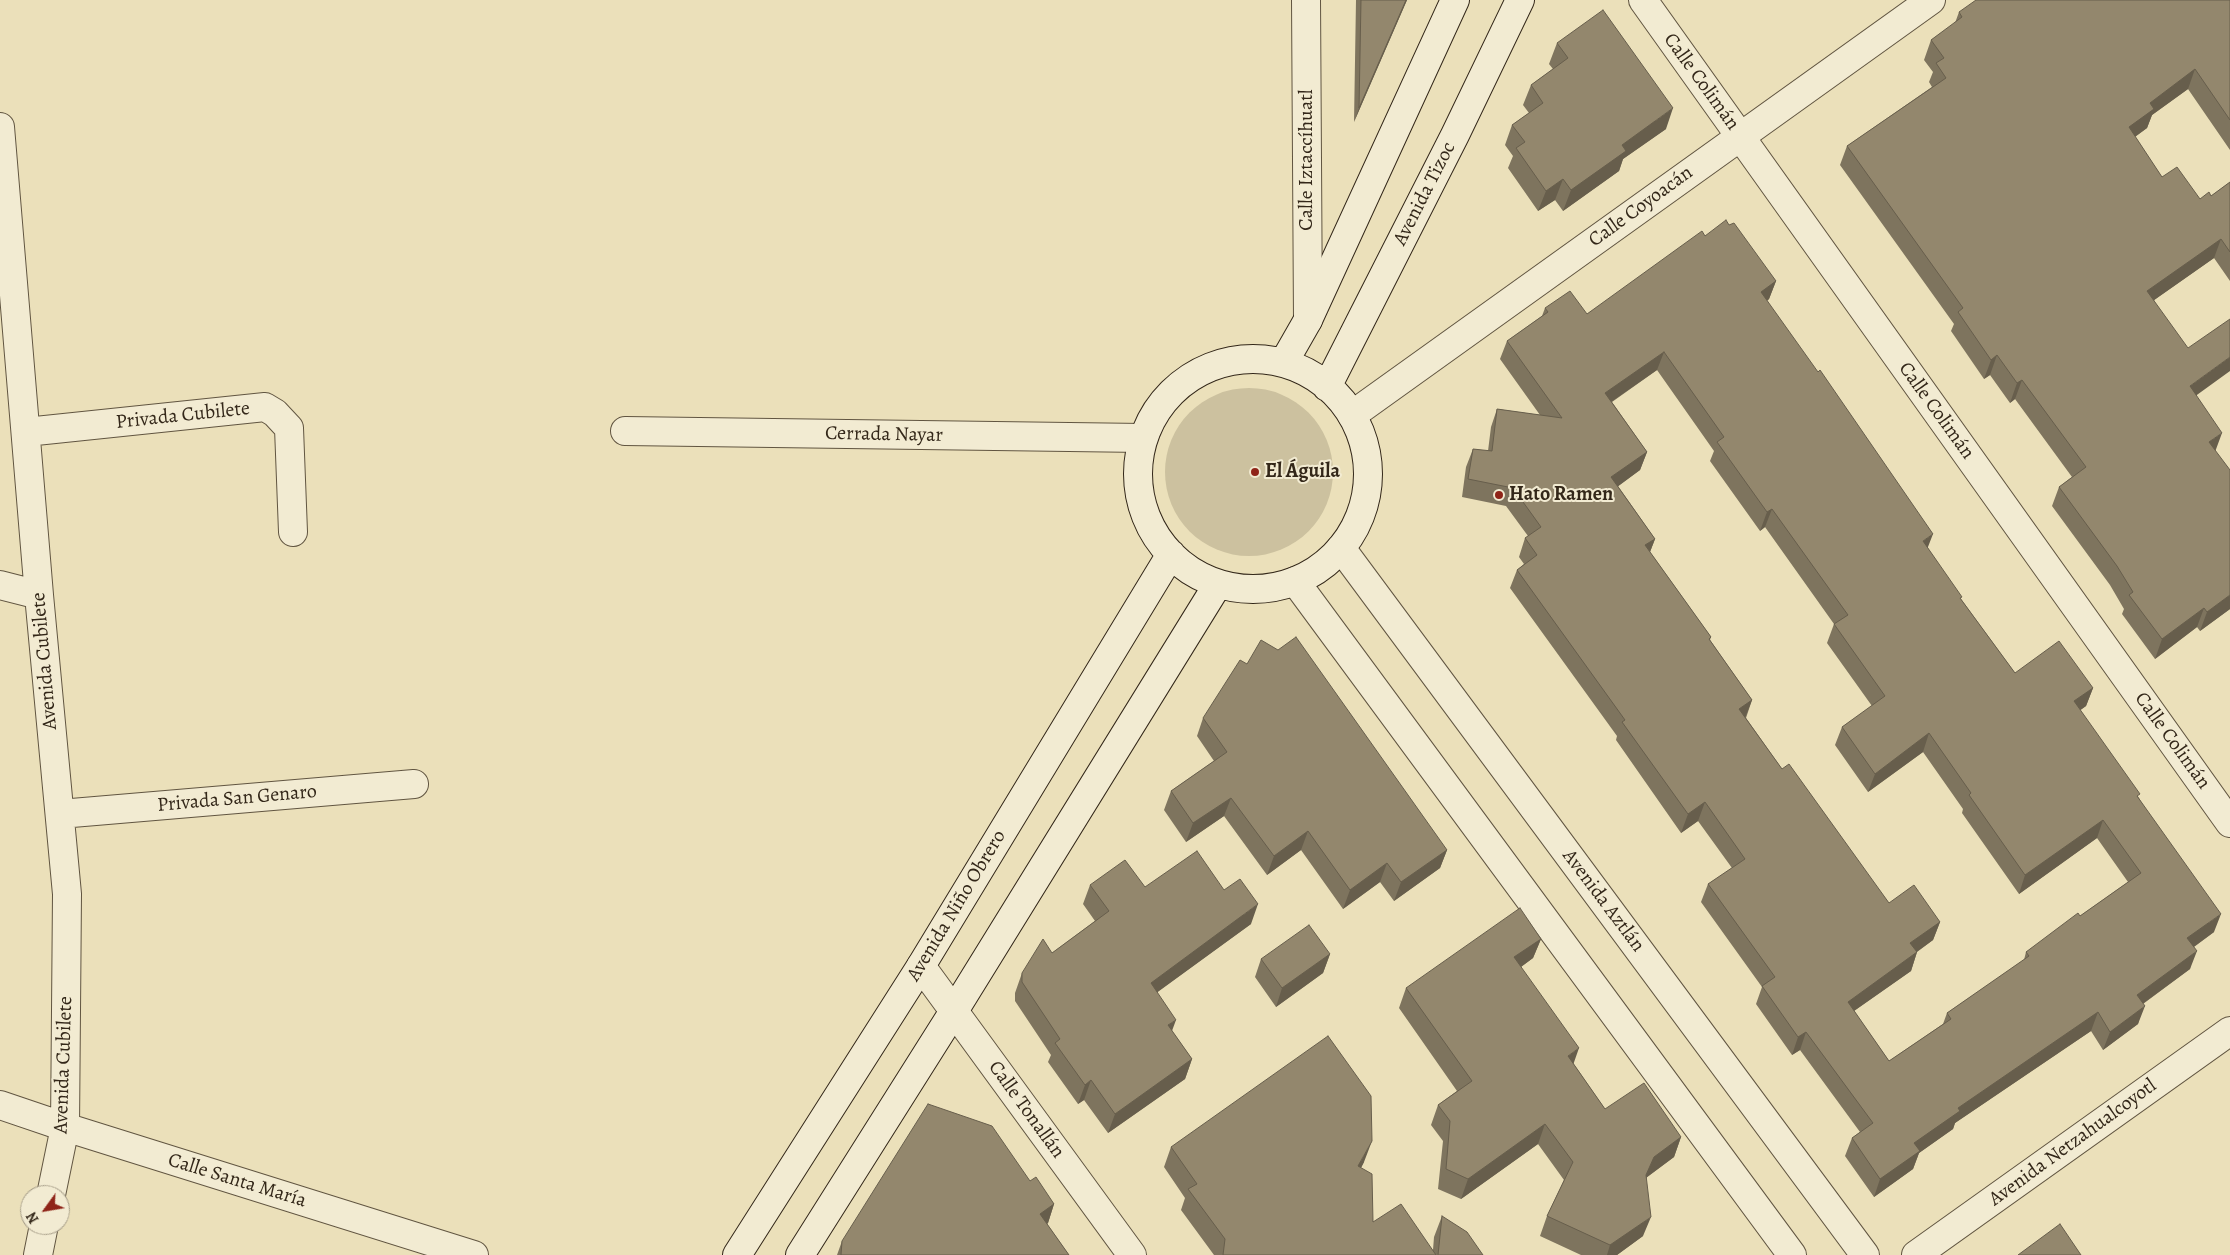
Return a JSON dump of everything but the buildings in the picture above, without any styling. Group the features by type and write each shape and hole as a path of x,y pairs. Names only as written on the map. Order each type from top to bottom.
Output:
{"street":[{"name":"Calle Iztaccíhuatl","path":"1306,0 1308,320"},
{"path":"1284,362 1308,320 1454,0"},
{"name":"Avenida Tizoc","path":"1327,386 1520,0"},
{"name":"Calle Colimán","path":"1642,0 2230,823"},
{"name":"Calle Coyoacán","path":"1352,415 1931,0"},
{"name":"Avenida Cubilete","path":"0,127 39,595 68,894 65,1127 53,1185"},
{"path":"1259,358 1284,362 1307,372 1327,386 1352,415 1363,441 1368,469 1366,497 1356,524 1341,548 1328,562 1312,573 1295,581 1261,588 1244,589 1218,584 1193,572 1171,554 1155,534 1144,512 1139,488 1138,462 1143,438 1154,415 1168,395 1187,379 1202,371 1234,360 1259,358"},
{"name":"Privada Cubilete","path":"26,432 265,407 275,413 289,428 293,532"},
{"name":"Cerrada Nayar","path":"625,432 1143,438"},
{"name":"Avenida Aztlán","path":"1341,548 1866,1255"},
{"name":"Avenida Niño Obrero","path":"737,1255 921,966 1171,554"},
{"path":"1295,581 1792,1255"},
{"path":"800,1255 954,1011 1218,584"},
{"path":"0,585 39,595"},
{"name":"Privada San Genaro","path":"60,814 414,784"},
{"name":"Calle Tonallán","path":"921,966 1132,1255"},
{"name":"Avenida Netzahualcoyotl","path":"1916,1255 2230,1030"},
{"name":"Calle Santa María","path":"0,1104 65,1127 474,1255"},
{"path":"38,1255 42,1235"}],"shaded area":[{"path":"1249,388 1273,392 1288,398 1296,402 1314,419 1319,425 1329,448 1333,472 1329,496 1323,511 1319,519 1302,537 1296,542 1273,552 1249,556 1225,552 1210,546 1202,542 1184,525 1179,519 1169,496 1165,472 1169,448 1175,433 1179,425 1196,407 1202,402 1225,392"}],"place":[{"name":"El Águila","path":"1255,472"},
{"name":"Hato Ramen","path":"1499,495"}]}
